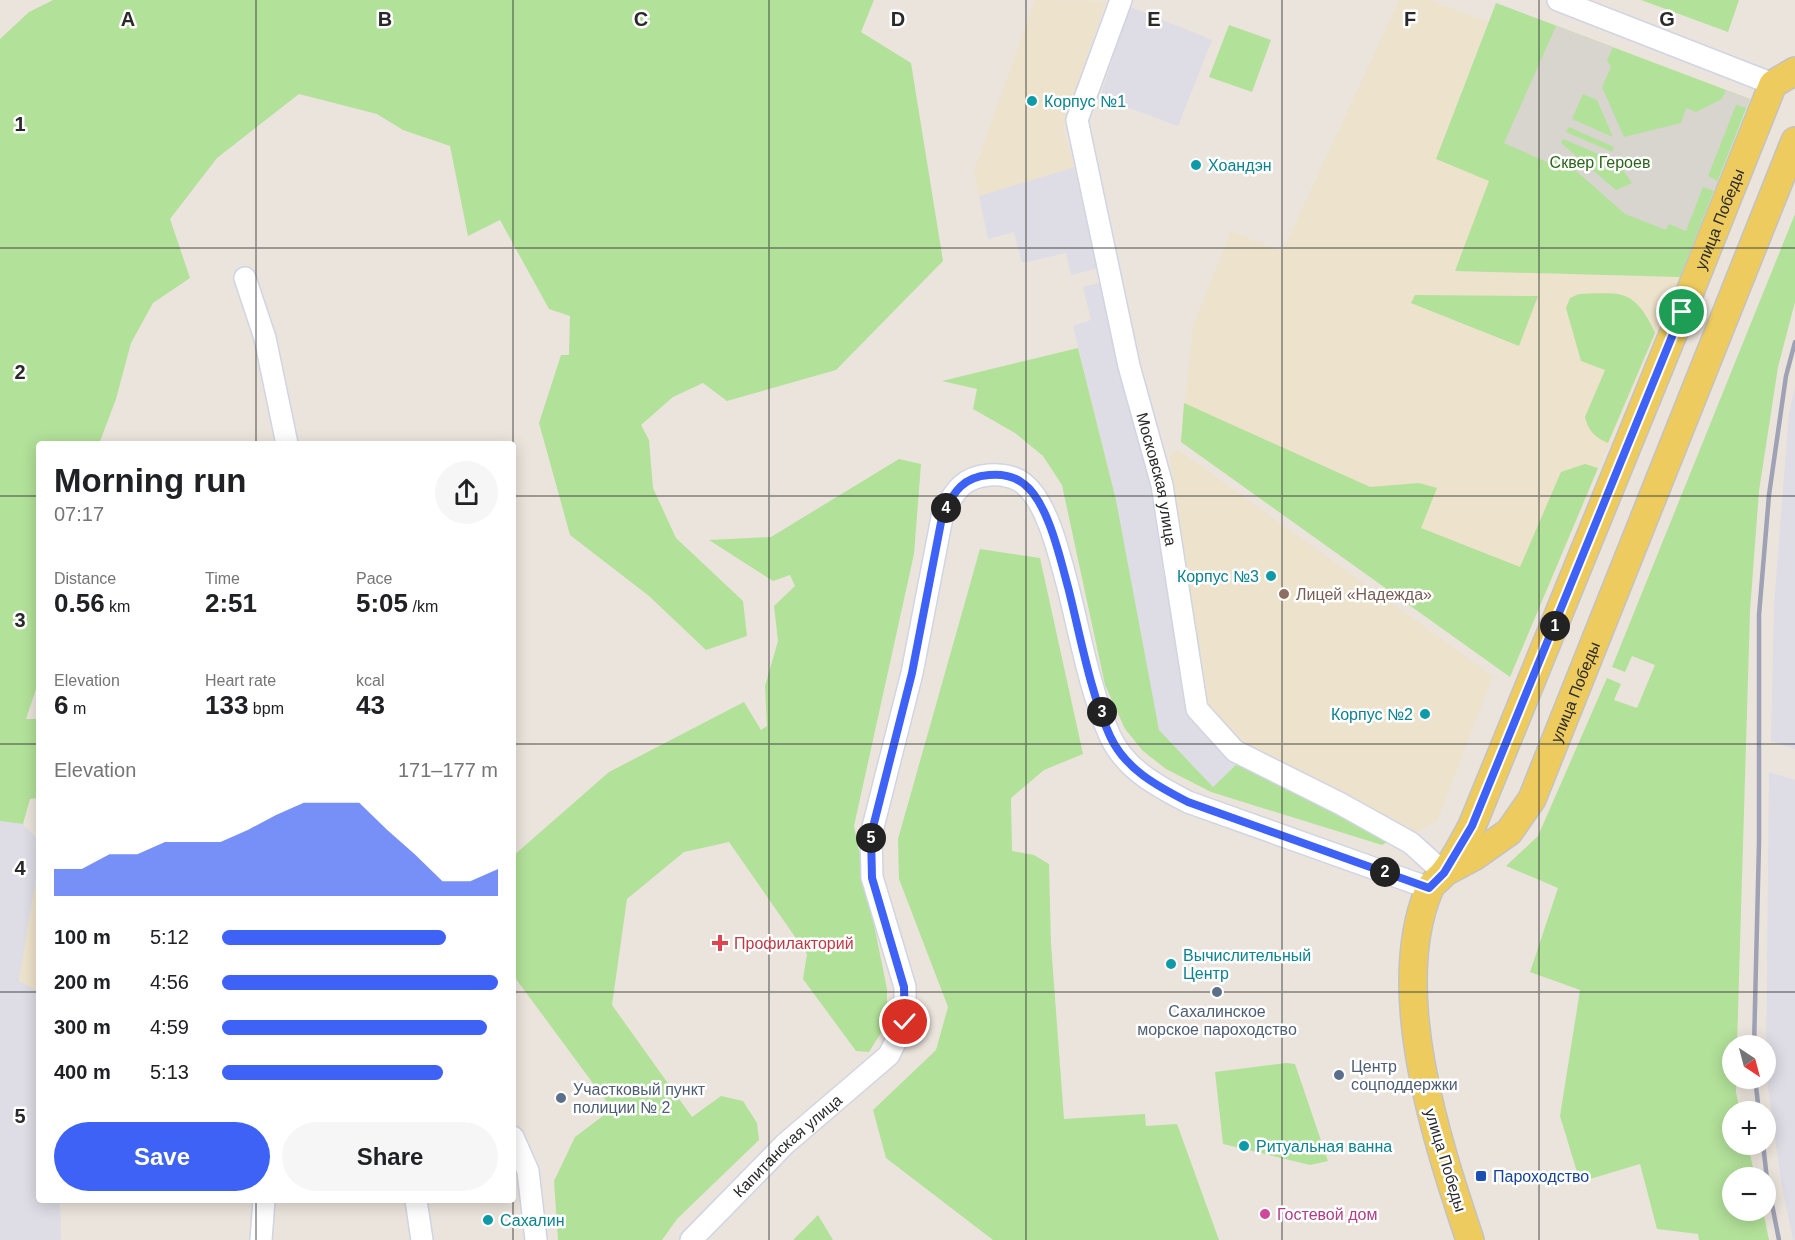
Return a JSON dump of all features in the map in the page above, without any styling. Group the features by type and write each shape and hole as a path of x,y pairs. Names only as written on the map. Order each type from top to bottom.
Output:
{"main road":[{"name":"улица Победы","path":"1470,1240 1430,1107 1416,1039 1413,976 1418,930 1437,880 1472,826 1682,312 1784,78"},
{"name":"улица Победы","path":"1437,880 1509,832 1532,799 1795,141"}],"street":[{"name":"Московская улица","path":"1121,0 1077,120 1129,366 1162,485 1197,709 1235,751 1341,804 1411,843 1437,880"},
{"path":"1558,0 1784,78"},
{"path":"245,278 265,338 286,441"},
{"name":"Капитанская улица","path":"692,1240 785,1144 889,1055 905,1022 904,987 872,878 871,835 912,673 943,512 955,490 976,476 1001,474 1023,483 1039,503 1056,541 1094,688 1110,737 1126,762 1154,784 1188,802 1437,880"},
{"path":"516,1144 528,1171 536,1240"},
{"path":"261,1240 264,1203"},
{"path":"416,1203 422,1240"}],"shaded area":[{"path":"1035,0 1106,1 1063,128 1074,167 979,196 974,171"},
{"path":"1399,0 1430,0 1488,22 1436,159 1490,181 1455,271 1680,277 1510,677 1181,442 1193,326 1231,231 1282,252"},
{"path":"1130,7 1212,40 1178,126 1100,97"},
{"path":"1556,26 1613,47 1607,61 1611,67 1602,87 1624,137 1681,123 1686,108 1696,112 1722,99 1726,90 1750,99 1746,108 1736,105 1708,176 1718,181 1714,191 1703,187 1686,231 1669,224 1666,230 1625,214 1557,154 1551,164 1504,143","holes":["1583,94 1597,100 1613,137 1572,119","1569,127 1614,147 1612,152 1566,132","1563,139 1617,162 1632,183 1616,190 1561,143"]},
{"path":"1074,167 1098,268 1071,275 1066,253 1022,263 1014,232 988,239 979,196"},
{"path":"1102,282 1151,489 1185,707 1238,763 1213,787 1159,730 1116,500 1073,326 1091,320 1083,287"},
{"path":"1795,387 1795,749 1771,741 1774,605 1789,413"},
{"name":"Лицей «Надежда»","path":"1178,450 1493,676 1437,821 1417,832 1274,760 1237,739 1204,700 1170,456"},
{"path":"1769,772 1795,780 1795,1240 1793,1240 1781,1181 1776,1145 1776,1101 1770,1101 1768,1089 1776,1089 1776,1035 1766,1035"},
{"path":"0,821 23,824 36,838 36,879 19,981 36,990 36,1203 60,1203 61,1240 0,1240"},
{"path":"36,879 36,990 19,981"}],"green space":[{"path":"53,0 874,0 861,32 911,63 943,261 836,370 727,401 703,383 673,397 641,425 649,440 653,488 676,538 743,601 747,636 706,650 649,596 570,535 539,423 561,355 569,355 570,316 549,309 500,220 468,236 450,146 403,130 377,114 299,94 217,158 170,219 190,278 153,303 131,343 116,399 100,441 36,441 36,689 26,719 36,719 36,798 30,799 23,824 0,821 0,39 29,12"},
{"path":"1641,0 1739,0 1728,32"},
{"name":"Сквер Героев","path":"1496,3 1750,99 1680,277 1455,271 1489,181 1436,159"},
{"path":"1229,25 1271,40 1252,92 1209,77"},
{"path":"1795,214 1795,302 1778,367 1759,491 1750,611 1737,1035 1722,1035 1722,1089 1736,1089 1738,1101 1722,1101 1722,1155 1750,1155 1753,1167 1722,1167 1722,1221 1765,1221 1769,1240 1699,1240 1698,1234 1657,1229 1640,1164 1580,1182 1560,1116 1580,990 1530,972 1558,888 1506,866 1538,836 1607,678 1621,684 1614,700 1637,708 1655,665 1632,656 1625,672 1612,667"},
{"path":"1579,294 1612,294 1628,297 1642,310 1655,333 1608,443 1593,433 1585,417 1605,370 1581,361 1566,308 1570,298"},
{"path":"1415,295 1538,296 1519,346 1411,303"},
{"path":"1078,348 1116,500 1159,730 1213,787 1238,763 1387,833 1389,841 1382,845 1211,792 1166,769 1143,751 1125,729 1105,685 1062,485 1043,456 1015,433 973,409 977,389 942,381"},
{"path":"1184,403 1370,487 1419,483 1437,488 1421,528 1520,567 1561,472 1585,464 1598,468 1510,677 1181,442"},
{"path":"899,459 921,464 914,554 854,826 887,989 887,1023 869,1052 856,1051 803,979 807,954 729,842 684,852 627,899 612,1005 692,1117 721,1096 743,1101 757,1123 759,1140 677,1219 662,1240 558,1240 554,1181 575,1137 612,1109 516,979 516,853 609,772 744,702 761,730 767,726 765,686 778,641 774,606 795,586 790,575 773,581 709,540 771,537"},
{"path":"980,549 1040,558 1083,754 1044,770 1011,798 1012,851 1034,855 1049,864 1051,944 1064,1119 1145,1114 1146,1126 1177,1124 1219,1240 993,1240 886,1158 873,1110 936,1050 948,1007 899,879 898,839"},
{"path":"1286,1063 1295,1064 1328,1161 1310,1165 1223,1144 1215,1072"},
{"path":"818,1215 833,1240 794,1240 794,1239"}],"railway":[{"path":"1754,1035 1759,843 1759,615 1769,495 1786,376 1795,342"},
{"path":"1756,1089 1758,1101"},
{"path":"1764,1155 1779,1240"}],"place":[{"name":"Корпус №1","path":"1032,101"},
{"name":"Хоандэн","path":"1196,165"},
{"name":"Корпус №3","path":"1271,576"},
{"name":"Лицей «Надежда»","path":"1284,594"},
{"name":"Корпус №2","path":"1425,714"},
{"name":"Профилакторий","path":"720,943"},
{"name":"Вычислительный Центр","path":"1171,964"},
{"name":"Сахалинское морское пароходство","path":"1217,992"},
{"name":"Центр соцподдержки","path":"1339,1075"},
{"name":"Участковый пункт полиции № 2","path":"561,1098"},
{"name":"Ритуальная ванна","path":"1244,1146"},
{"name":"Пароходство","path":"1481,1176"},
{"name":"Гостевой дом","path":"1265,1214"},
{"name":"Сахалин","path":"488,1220"}],"route":[{"path":"905,1022 904,987 872,878 871,835 912,673 943,512 955,490 976,476 1001,474 1023,483 1039,503 1056,541 1094,688 1110,737 1126,762 1154,784 1188,802 1429,888 1444,873 1472,826 1682,312"}]}
